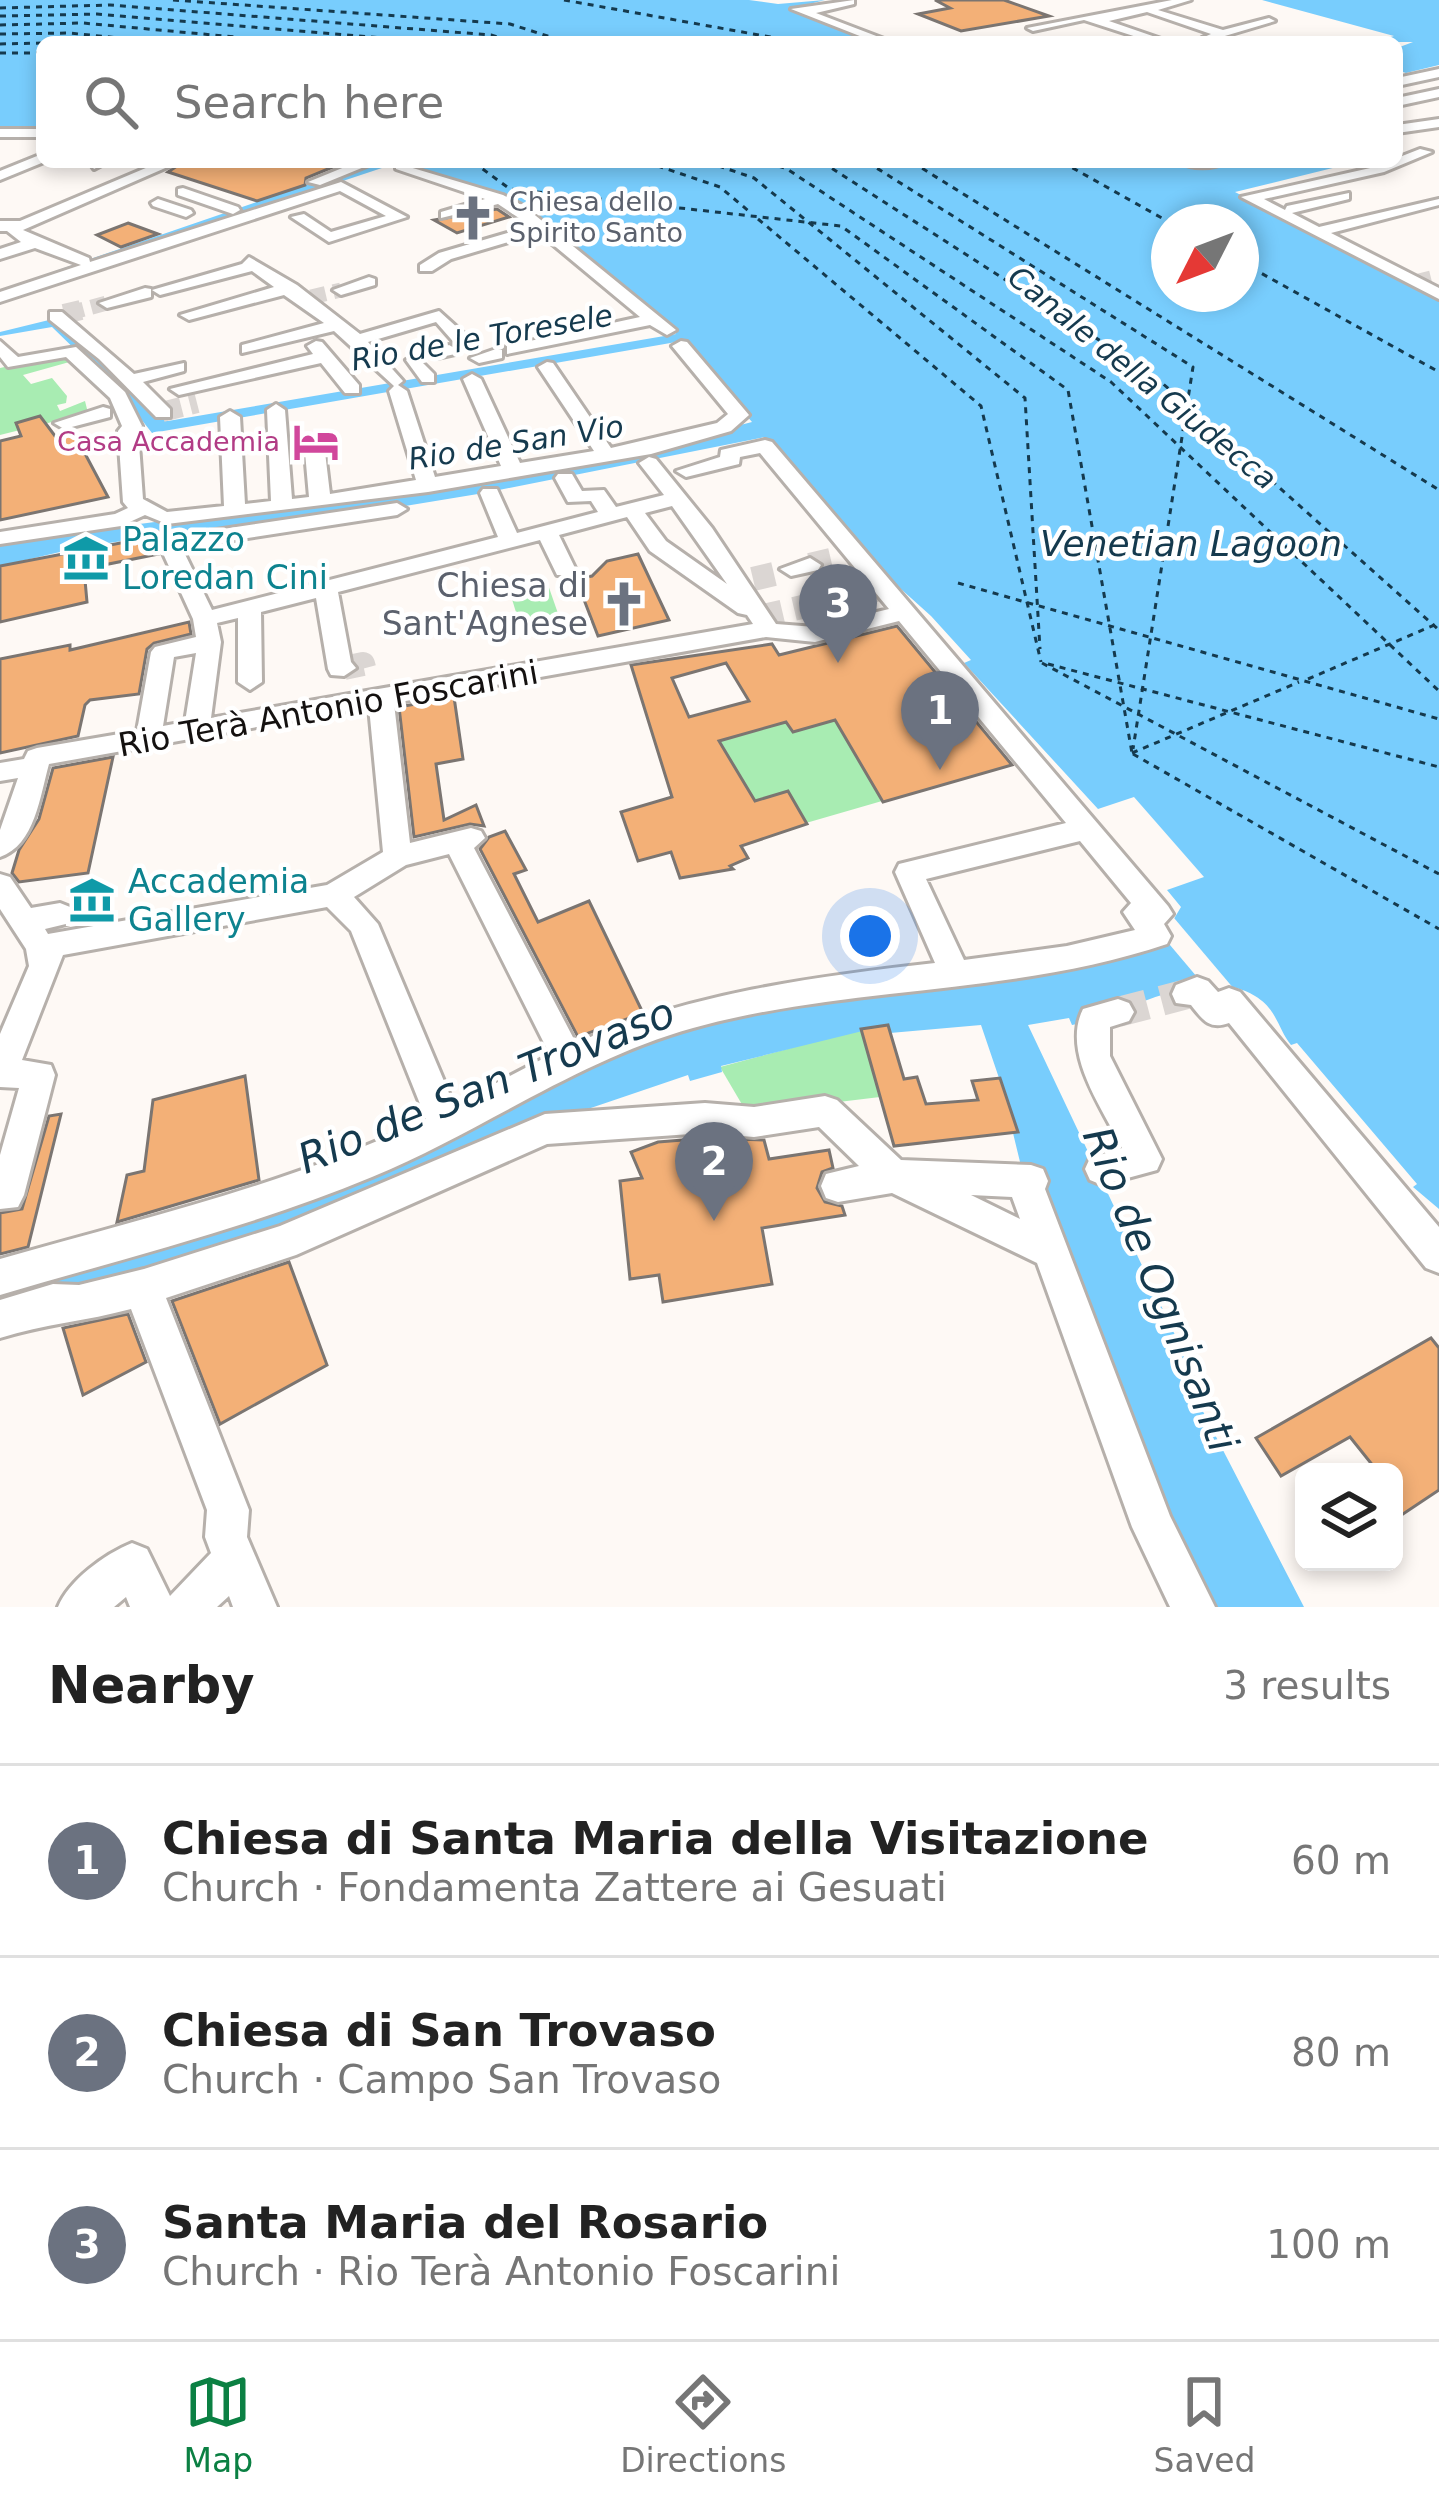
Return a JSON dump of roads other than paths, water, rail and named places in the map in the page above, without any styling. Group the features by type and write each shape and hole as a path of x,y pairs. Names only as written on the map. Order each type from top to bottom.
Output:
{"street":[{"path":"758,0 791,6 870,36"},
{"path":"1060,22 1122,36 1186,0"},
{"path":"791,6 848,1"},
{"path":"1057,36 1033,28 1084,17 1122,36"},
{"path":"1096,21 1149,23 1170,30 1197,25 1225,34"},
{"path":"1217,36 1269,21"},
{"path":"1149,23 1170,30"},
{"path":"1403,81 1439,73"},
{"path":"1403,101 1439,92"},
{"path":"1403,128 1439,123"},
{"path":"0,133 36,133"},
{"path":"1403,160 1425,152"},
{"path":"7,176 36,161"},
{"path":"0,293 353,168"},
{"path":"406,168 500,199 660,324 564,346 496,354"},
{"path":"1382,168 1251,196 1317,232 1429,282"},
{"path":"0,254 14,231 104,171"},
{"path":"0,293 341,186 399,218 329,237 299,217"},
{"path":"183,192 233,210"},
{"path":"1283,211 1344,196"},
{"path":"446,215 500,199"},
{"path":"1317,232 1435,202"},
{"path":"158,203 186,213"},
{"path":"426,268 445,256 542,228"},
{"path":"14,231 83,261"},
{"path":"107,303 252,264 302,295 376,360 396,386 428,486"},
{"path":"341,290 369,282"},
{"path":"189,315 302,295"},
{"path":"240,316 302,295"},
{"path":"248,349 435,316 450,349"},
{"path":"35,322 62,329 131,380 163,413"},
{"path":"2,347 14,363 62,329"},
{"path":"0,538 121,520 131,498 123,416 62,329"},
{"path":"347,334 316,345 352,388"},
{"path":"168,530 235,512 512,470 606,463 724,427 739,415 681,346"},
{"path":"376,360 410,356 428,378"},
{"path":"178,389 330,363"},
{"path":"197,403 265,401 330,363"},
{"path":"131,380 178,367"},
{"path":"547,368 606,463"},
{"path":"472,380 512,470"},
{"path":"265,401 282,507"},
{"path":"64,423 123,416"},
{"path":"230,418 235,512"},
{"path":"686,471 765,446 792,569 769,628"},
{"path":"315,452 320,502"},
{"path":"573,494 606,463"},
{"path":"0,1277 312,1182 410,1144 569,1060 647,1028 803,990 1070,958 1156,936 1138,912 1155,910 895,615 704,532 649,463"},
{"path":"168,530 490,494 597,494 769,628 798,638 895,615"},
{"path":"490,494 510,541"},
{"path":"131,498 168,530 207,631 196,732"},
{"path":"148,740 163,652 249,609 674,499"},
{"path":"547,532 565,570"},
{"path":"326,591 340,669 355,672 376,701 393,861"},
{"path":"249,609 250,682"},
{"name":"Rio Terà Antonio Foscarini","path":"0,772 35,766 38,758 376,701 458,693 769,628"},
{"path":"0,846 14,834 35,766"},
{"path":"954,971 909,872 1086,829"},
{"path":"45,953 333,895 393,861 465,841 569,1060"},
{"path":"0,884 45,953"},
{"path":"333,895 363,924 445,1124"},
{"path":"23,921 60,915"},
{"path":"6,1195 39,1076 0,1072 45,953"},
{"path":"1187,994 1197,990 1217,1014 1232,1004 1439,1255"},
{"path":"1102,1169 1145,1159 1094,1057 1106,1015"},
{"path":"0,1319 53,1303 79,1304 144,1287 283,1243 545,1129 708,1127 825,1112 894,1176 1047,1250"},
{"path":"838,1186 894,1176 1027,1181 1047,1250 1153,1527 1193,1607"},
{"path":"144,1287 228,1510 226,1537 255,1607"},
{"path":"188,1607 235,1559"},
{"path":"80,1607 132,1564 153,1607"}],"water":[{"path":"0,0 749,0 778,4 825,0 794,8 866,36 36,36 36,131 0,131"},
{"path":"1262,0 1439,0 1439,65 1403,72 1403,46 1413,42"},
{"name":"Venetian Lagoon","path":"356,168 382,168 0,295 0,290"},
{"name":"Venetian Lagoon","path":"411,168 1333,168 1235,192 1258,204 1151,204 1151,312 1259,312 1259,204 1439,298 1439,1209 1413,1187 1417,1184 1297,1043 1291,1045 1273,1013 1255,996 1234,987 1187,988 1072,1025 1069,1018 1028,1025 1202,1392 1195,1396 1304,1607 1206,1607 1021,1166 1013,1133 1017,1131 981,1025 890,1033 887,1025 721,1066 722,1072 690,1081 688,1075 529,1129 365,1200 0,1315 0,1280 154,1237 657,1037 802,997 1163,937 1181,907 1167,890 1204,877 1134,797 1098,809 964,663 971,660 872,563 765,437 484,493 241,533 173,533 0,566 0,543 472,480 660,445 752,422 682,341 152,433 122,395 52,327 0,336 0,332 53,319 168,421 676,334 639,298 525,209"}],"tunnel":[{"path":"1419,281 1431,278"},
{"path":"311,297 341,290"},
{"path":"75,311 107,303"},
{"path":"75,311 81,310"},
{"path":"64,314 75,311"},
{"path":"69,313 75,311"},
{"path":"162,412 197,403"},
{"path":"810,565 831,560"},
{"path":"753,579 774,574"},
{"path":"759,617 884,588"},
{"path":"344,668 363,664 366,675"},
{"path":"1118,1012 1187,994"}],"place":[{"name":"Chiesa dello Spirito Santo","path":"473,218"},
{"name":"Casa Accademia","path":"316,442"},
{"name":"Palazzo Loredan Cini","path":"86,558"},
{"name":"Chiesa di Sant'Agnese","path":"624,604"},
{"name":"Santa Maria del Rosario","path":"838,663"},
{"name":"Chiesa di Santa Maria della Visitazione","path":"940,770"},
{"name":"Accademia Gallery","path":"92,900"},
{"name":"Chiesa di San Trovaso","path":"714,1221"}],"water label":[{"name":"Rio de le Toresele","path":"482,338"},
{"name":"Canale della Giudecca","path":"1142,378"},
{"name":"Rio de San Vio","path":"516,443"},
{"name":"Rio de San Trovaso","path":"486,1085"},
{"name":"Rio de Ognisanti","path":"1161,1289"}]}
